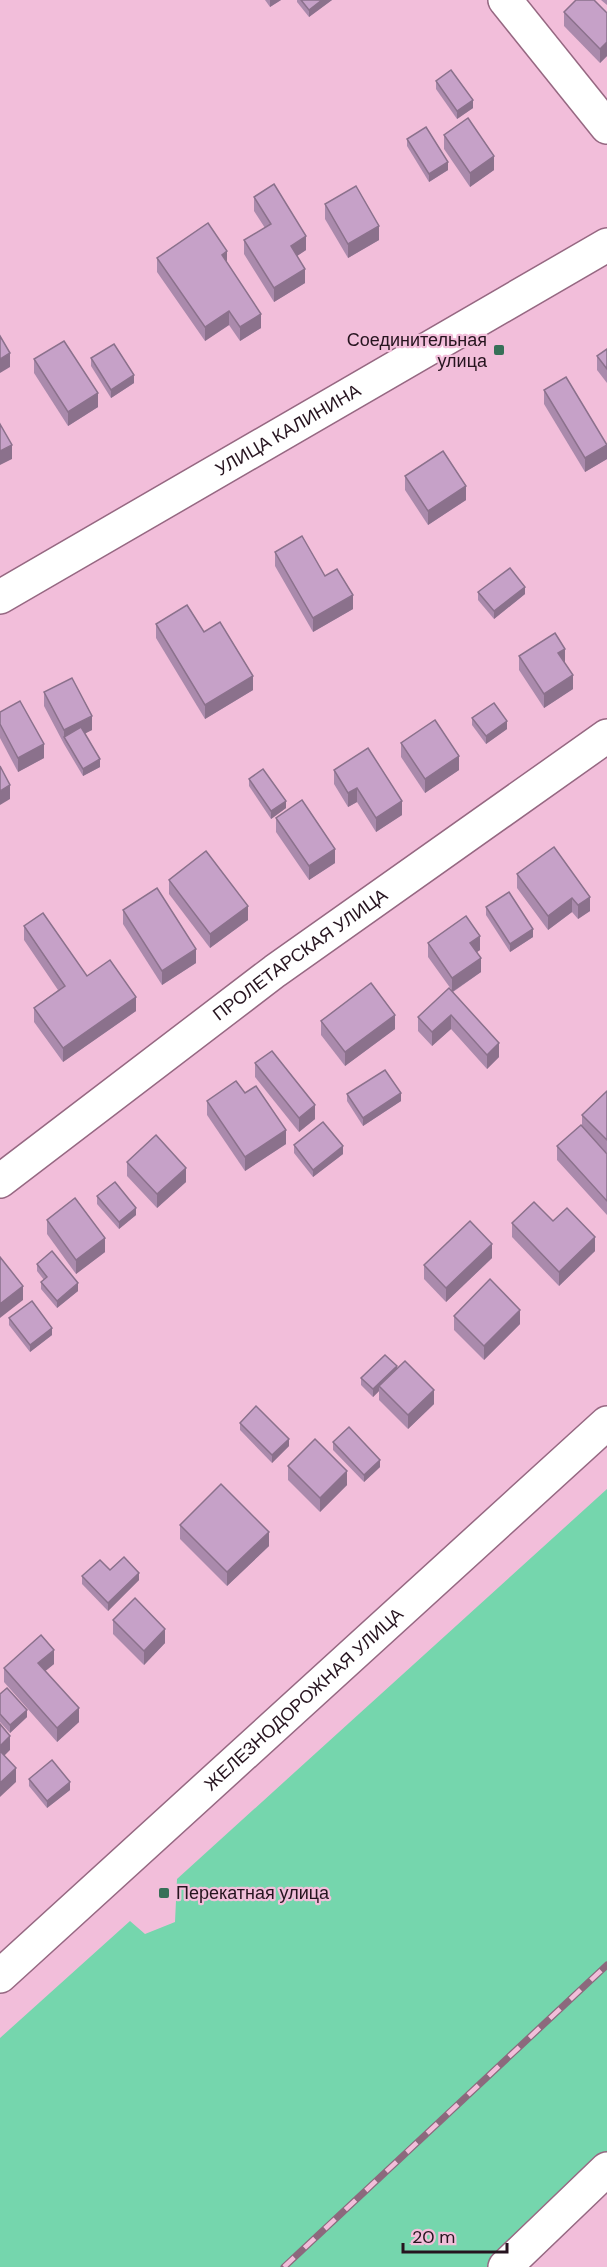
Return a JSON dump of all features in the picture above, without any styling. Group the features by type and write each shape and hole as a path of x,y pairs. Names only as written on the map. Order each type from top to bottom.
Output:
{"street":[{"path":"506,0 607,127"},
{"name":"УЛИЦА КАЛИНИНА","path":"0,597 607,245"},
{"name":"ПРОЛЕТАРСКАЯ УЛИЦА","path":"0,1181 275,971 607,736"},
{"name":"ЖЕЛЕЗНОДОРОЖНАЯ УЛИЦА","path":"0,1976 607,1423"},
{"path":"505,2267 607,2169"}],"green space":[{"path":"607,1489 607,2169 505,2267 0,2267 0,2038 130,1921 145,1934 175,1922 177,1879"}],"building":[{"path":"301,0 322,0 309,10"},
{"path":"576,0 594,0 607,13 607,42 600,49 564,12"},
{"path":"451,70 473,100 457,111 436,81"},
{"path":"468,118 494,156 470,173 444,135"},
{"path":"426,127 448,162 429,174 407,139"},
{"path":"274,184 306,236 291,246 305,269 274,288 244,240 271,224 254,197"},
{"path":"356,186 379,226 348,244 325,204"},
{"path":"208,223 227,251 222,255 261,314 240,327 229,311 205,327 157,258"},
{"path":"0,336 10,353 0,359"},
{"path":"64,341 98,393 68,412 34,359"},
{"path":"114,344 134,375 111,390 91,358"},
{"path":"607,349 607,369 597,356"},
{"path":"566,377 607,445 585,458 544,390"},
{"path":"0,424 12,445 0,451"},
{"path":"443,451 466,486 428,511 405,476"},
{"path":"302,536 325,576 337,569 353,595 313,618 275,552"},
{"path":"510,568 525,587 494,611 478,592"},
{"path":"187,605 204,632 220,622 253,676 205,705 156,624"},
{"path":"555,633 565,649 558,653 573,675 544,694 519,656"},
{"path":"72,678 92,716 64,730 44,692"},
{"path":"20,701 44,744 18,758 0,724 0,712"},
{"path":"494,703 507,721 486,736 472,718"},
{"path":"435,720 459,756 425,779 401,743"},
{"path":"81,727 100,759 83,769 64,737"},
{"path":"368,748 402,801 376,818 357,788 348,793 334,770"},
{"path":"0,766 10,785 0,791"},
{"path":"263,769 286,801 271,811 249,779"},
{"path":"302,800 335,849 309,866 276,818"},
{"path":"554,847 590,897 578,905 572,898 548,916 517,874"},
{"path":"206,851 248,906 210,934 169,880"},
{"path":"157,888 196,949 162,971 123,910"},
{"path":"509,892 533,929 510,944 486,907"},
{"path":"43,913 87,976 110,960 136,997 63,1048 34,1008 65,986 24,926"},
{"path":"466,916 480,936 470,943 481,958 452,978 428,943"},
{"path":"371,983 395,1015 345,1052 321,1021"},
{"path":"449,988 499,1043 487,1055 451,1015 432,1032 418,1017"},
{"path":"272,1051 315,1105 299,1118 255,1063"},
{"path":"385,1070 401,1093 363,1118 347,1094"},
{"path":"236,1081 245,1093 256,1086 286,1130 245,1157 207,1101"},
{"path":"607,1091 607,1140 582,1115"},
{"path":"323,1122 343,1146 313,1170 294,1145"},
{"path":"581,1125 607,1154 607,1201 557,1146"},
{"path":"156,1135 186,1168 157,1194 127,1162"},
{"path":"115,1182 136,1208 119,1222 97,1196"},
{"path":"75,1198 105,1238 76,1260 47,1220"},
{"path":"534,1202 553,1221 567,1208 595,1237 559,1272 512,1223"},
{"path":"470,1221 492,1244 446,1288 424,1265"},
{"path":"52,1251 78,1283 57,1301 41,1282 47,1277 37,1264"},
{"path":"0,1257 23,1286 0,1304"},
{"path":"490,1279 520,1310 484,1346 454,1316"},
{"path":"32,1301 52,1328 30,1345 9,1318"},
{"path":"385,1355 397,1366 373,1389 361,1378"},
{"path":"405,1361 434,1390 408,1415 379,1386"},
{"path":"256,1406 289,1439 272,1455 240,1423"},
{"path":"349,1427 380,1460 364,1475 333,1442"},
{"path":"315,1439 347,1471 320,1498 288,1466"},
{"path":"221,1484 269,1532 227,1572 180,1525"},
{"path":"124,1557 139,1573 108,1603 82,1576 100,1560 110,1570"},
{"path":"135,1598 165,1629 144,1651 113,1620"},
{"path":"41,1635 54,1650 38,1663 79,1708 57,1728 4,1668"},
{"path":"7,1688 27,1710 10,1725 0,1714 0,1694"},
{"path":"0,1724 10,1736 0,1746"},
{"path":"0,1751 16,1768 0,1783"},
{"path":"52,1760 70,1782 47,1801 29,1779"}],"railway":[{"path":"284,2267 607,1965"}],"place":[{"name":"Соединительная улица","path":"499,350"},
{"name":"Перекатная улица","path":"164,1893"}]}
